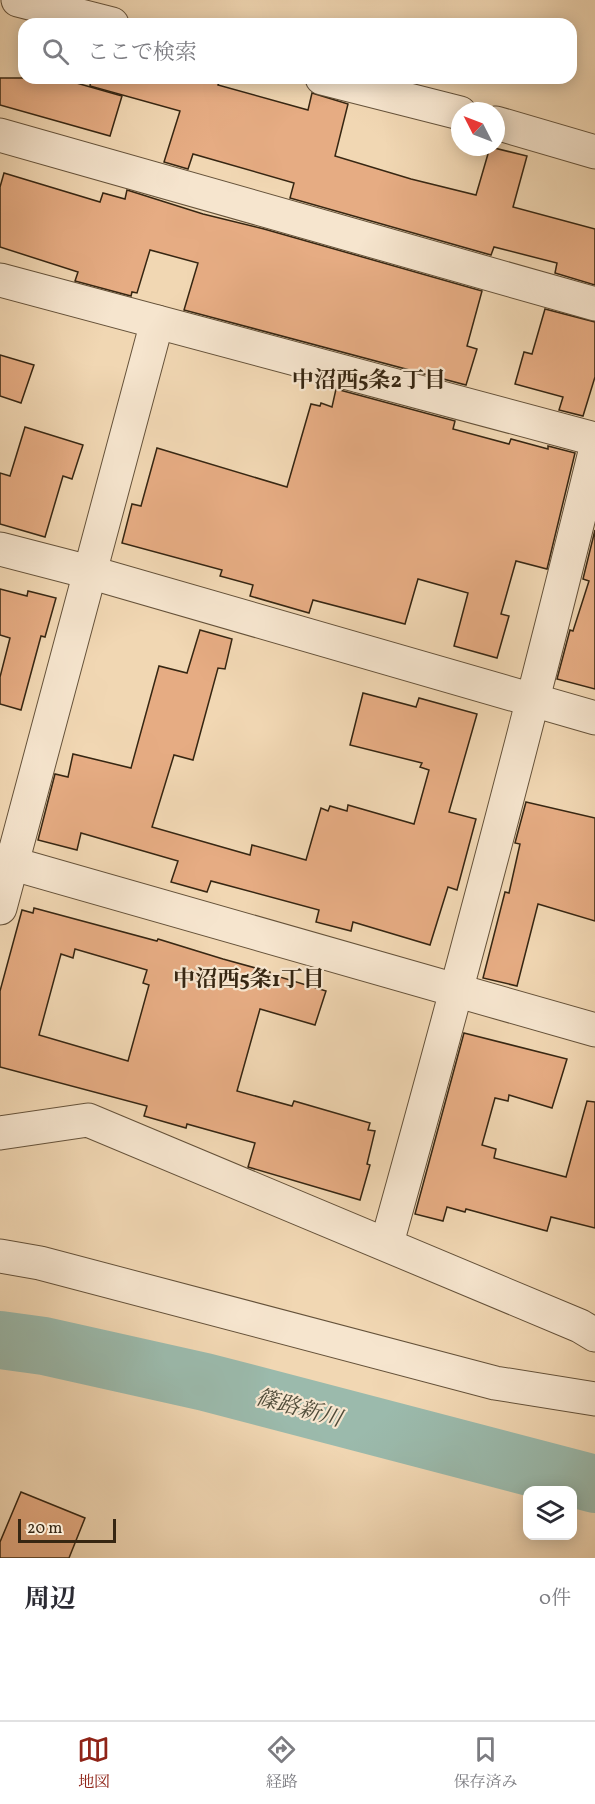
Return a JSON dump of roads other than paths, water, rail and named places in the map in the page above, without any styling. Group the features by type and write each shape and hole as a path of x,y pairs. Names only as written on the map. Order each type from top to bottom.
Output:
{"street":[{"path":"18,0 88,18"},
{"path":"346,84 451,111"},
{"path":"505,126 595,152"},
{"path":"0,135 595,304"},
{"path":"0,280 595,439"},
{"path":"0,908 6,862 89,572 157,322"},
{"path":"387,1243 458,990 534,700 595,452"},
{"path":"0,549 89,572 595,718"},
{"path":"6,862 595,1030"},
{"path":"0,1133 88,1120 387,1243 580,1326 595,1335"},
{"path":"0,1256 40,1263 495,1383 595,1399"}],"waterway":[{"name":"篠路新川","path":"0,1340 44,1346 205,1382 595,1484"}],"district":[{"name":"中沼西5条2丁目","path":"369,379"},
{"name":"中沼西5条1丁目","path":"249,978"}]}
